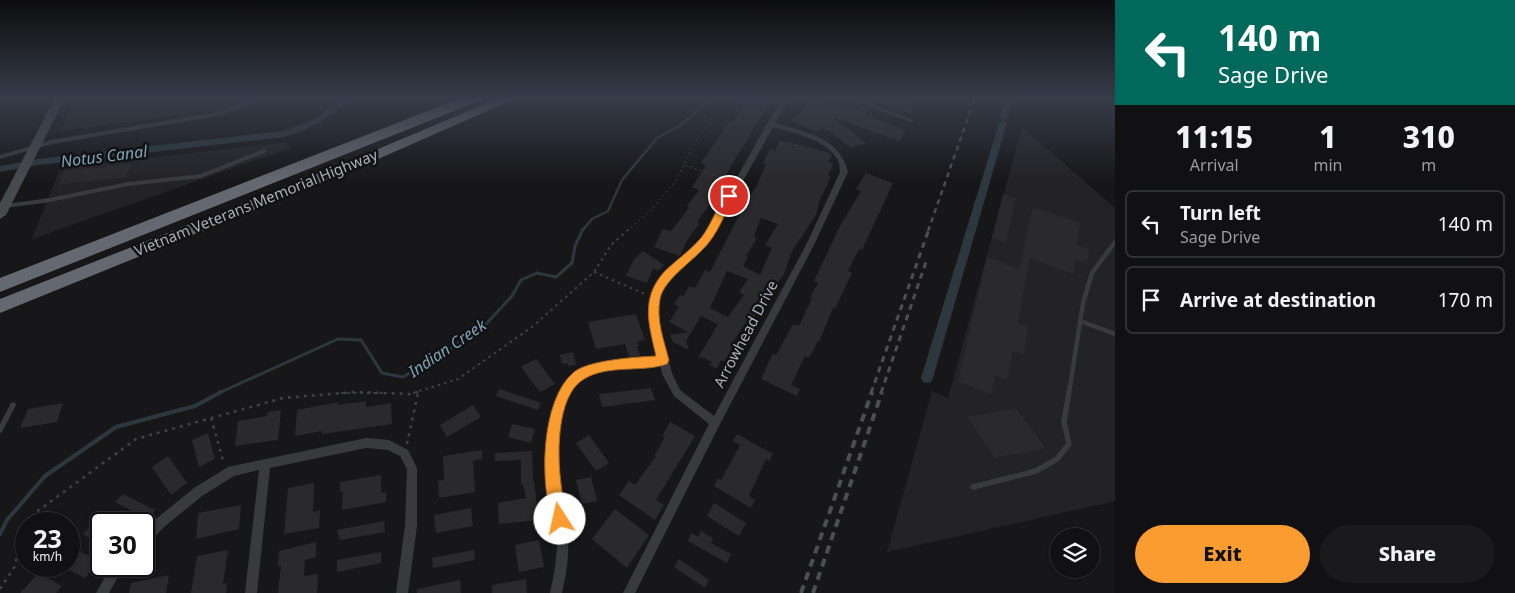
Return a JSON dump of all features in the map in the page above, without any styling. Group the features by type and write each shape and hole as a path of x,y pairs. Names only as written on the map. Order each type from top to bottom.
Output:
{"highway":[{"path":"0,285 404,126"},
{"name":"Vietnam Veterans Memorial Highway","path":"0,306 348,167 446,126"}],"main road":[{"path":"2,211 46,126"}],"street":[{"path":"0,157 52,142 149,126"},
{"path":"715,423 678,393 667,374 653,319 654,298 668,276 691,256 707,238 736,182 769,126"},
{"name":"Arrowhead Drive","path":"629,593 715,423 810,245 844,172 844,165 838,155 824,142 775,126"},
{"path":"556,593 561,574 562,534 554,489 552,450 556,416 565,391 580,375 599,368 626,363 663,360"},
{"path":"155,528 198,492 232,471 366,443 389,445 404,453 412,468 411,516 402,593"},
{"path":"251,593 265,464"},
{"path":"102,593 111,577"}],"lane":[{"path":"2,211 128,184 201,176 264,151"},
{"path":"973,487 1036,471 1056,459 1069,444 1064,422 1080,321 1092,273 1115,242"},
{"path":"1080,321 1115,334"},
{"path":"0,430 12,405"}],"path":[{"path":"0,589 15,566 21,534 26,523 46,504 136,440 149,434 290,398 355,392 395,395 418,392 444,385 473,369 532,327 594,272 611,245 651,210 675,182 695,143 707,126"},
{"path":"685,165 736,182"},
{"path":"594,272 654,298"},
{"path":"404,453 418,392"},
{"path":"211,418 227,475"}],"shaded area":[{"path":"63,126 101,126 60,131"},
{"path":"1022,127 1115,208 1115,501 887,552 932,391 948,398"},
{"path":"287,142 290,148 32,239 60,168"}],"building":[{"path":"727,126 755,126 716,192 718,193 697,222 700,223 688,239 680,256 654,247 663,229 671,231 689,208 687,206 699,190 692,187 706,165 701,163"},
{"path":"803,126 844,126 866,143 851,148 832,133 821,128 817,132"},
{"path":"856,126 894,126 905,130 900,141"},
{"path":"780,140 830,153 832,155 828,162 833,164 828,176 831,177 820,200 816,215 792,251 784,274 752,320 748,319 733,342 735,343 724,362 721,360 717,369 710,365 712,362 702,357 698,358 718,324 701,316 686,341 689,350 673,342 670,335 688,332 669,322 679,307 674,304 680,295 684,296 689,286 695,288 705,270 710,272 748,198 756,187 766,164 763,163 770,149 775,150","holes":["761,218 778,224 765,245 772,248 760,275 743,266 748,256 746,256 757,238 754,236","727,271 748,279 739,292 744,295 728,317 710,308"]},
{"path":"131,164 126,177 58,185 64,171"},
{"path":"866,173 893,183 862,250 859,249 848,271 852,273 835,309 833,308 819,342 809,358 805,356 791,385 800,389 797,396 761,379 773,353 776,355 793,324 799,326 812,298 810,297 818,283 814,281 840,226 861,191 856,189"},
{"path":"1003,194 1016,198 1006,243 992,238"},
{"path":"1033,207 1080,223 1077,245 1089,249 1087,263 1075,259 1073,274 1030,258 1018,323 1028,327 1024,355 1013,351 1007,380 995,375 991,395 958,381 987,257 1019,269"},
{"path":"643,251 664,265 658,271 653,268 647,283 626,276 634,259"},
{"path":"636,314 645,340 638,341 639,346 637,346 640,356 629,357 625,344 596,349 588,322"},
{"path":"573,352 576,365 568,366 568,363 562,364 560,355"},
{"path":"536,359 555,384 540,392 521,367"},
{"path":"651,388 655,400 602,407 599,394"},
{"path":"499,389 541,403 538,410 496,396"},
{"path":"366,401 366,407 391,403 392,424 322,434 322,431 295,436 297,410 338,402 338,405"},
{"path":"63,403 57,422 20,428 28,409"},
{"path":"473,405 481,417 447,437 440,425"},
{"path":"1016,408 1046,448 995,458 967,417"},
{"path":"281,410 278,440 235,446 238,421 267,416 268,412"},
{"path":"670,422 695,436 656,500 664,505 655,520 619,495 629,481 635,485 656,456 654,456 665,437 662,436"},
{"path":"512,424 535,429 531,443 508,437"},
{"path":"208,433 215,459 199,467 192,440"},
{"path":"737,434 773,454 769,461 766,459 749,496 755,500 751,508 714,486 718,478 721,480 740,445 733,441"},
{"path":"589,435 609,463 596,471 576,443"},
{"path":"482,450 482,459 473,461 475,492 439,498 438,481 444,480 443,456"},
{"path":"532,451 533,481 539,520 499,524 498,503 526,498 523,484 521,485 521,460 495,461 495,453"},
{"path":"168,456 187,483 171,495 152,467"},
{"path":"381,475 381,493 386,492 386,502 342,510 343,491 340,492 340,482"},
{"path":"591,477 597,501 582,504 576,480"},
{"path":"314,483 313,512 320,510 319,528 284,534 288,488"},
{"path":"123,494 155,510 153,512 134,512 115,502"},
{"path":"714,503 746,523 739,536 707,516"},
{"path":"241,505 239,529 196,539 198,513"},
{"path":"471,508 473,526 436,533 434,515"},
{"path":"615,509 649,535 627,568 592,539"},
{"path":"384,521 385,532 340,540 337,530"},
{"path":"90,526 90,538 83,534"},
{"path":"701,531 713,538 711,543 731,554 727,563 688,541 691,533 699,537"},
{"path":"539,540 544,567 519,572 515,545"},
{"path":"316,542 316,557 305,560 304,576 318,574 317,593 278,593 281,566 278,567 279,551"},
{"path":"228,550 223,584 227,583 226,593 191,593 197,556"},
{"path":"474,550 475,560 433,568 432,558"},
{"path":"80,552 90,556 90,572 85,578 80,576"},
{"path":"381,552 381,563 337,572 337,560"},
{"path":"679,559 709,580 705,588 674,567"},
{"path":"169,575 166,593 129,593 131,583"},
{"path":"35,577 46,577 62,586 56,593 20,593"},
{"path":"526,579 527,593 492,593 492,585"},
{"path":"460,580 461,593 417,593 417,589"}],"waterway":[{"name":"Notus Canal","path":"0,169 38,162 284,134 307,126"},
{"name":"Indian Creek","path":"582,231 592,219 608,211 622,180 657,138 680,126"},
{"path":"927,378 1002,126"},
{"name":"Indian Creek","path":"220,393 338,339 361,340 382,373 403,377 453,347 486,324 512,296 521,280 537,273 556,277 572,263 575,246 582,231"},
{"name":"Indian Creek","path":"0,534 7,520 45,476 116,427 195,406 220,393"}],"railway":[{"path":"928,231 965,126"},
{"path":"871,393 929,229"},
{"path":"881,393 926,262"},
{"path":"801,593 872,392"},
{"path":"813,593 882,392"}],"route":[{"path":"560,519 554,489 552,450 556,416 565,391 580,375 599,368 626,363 663,360 653,319 654,298 668,276 691,256 707,238 729,196"}]}
